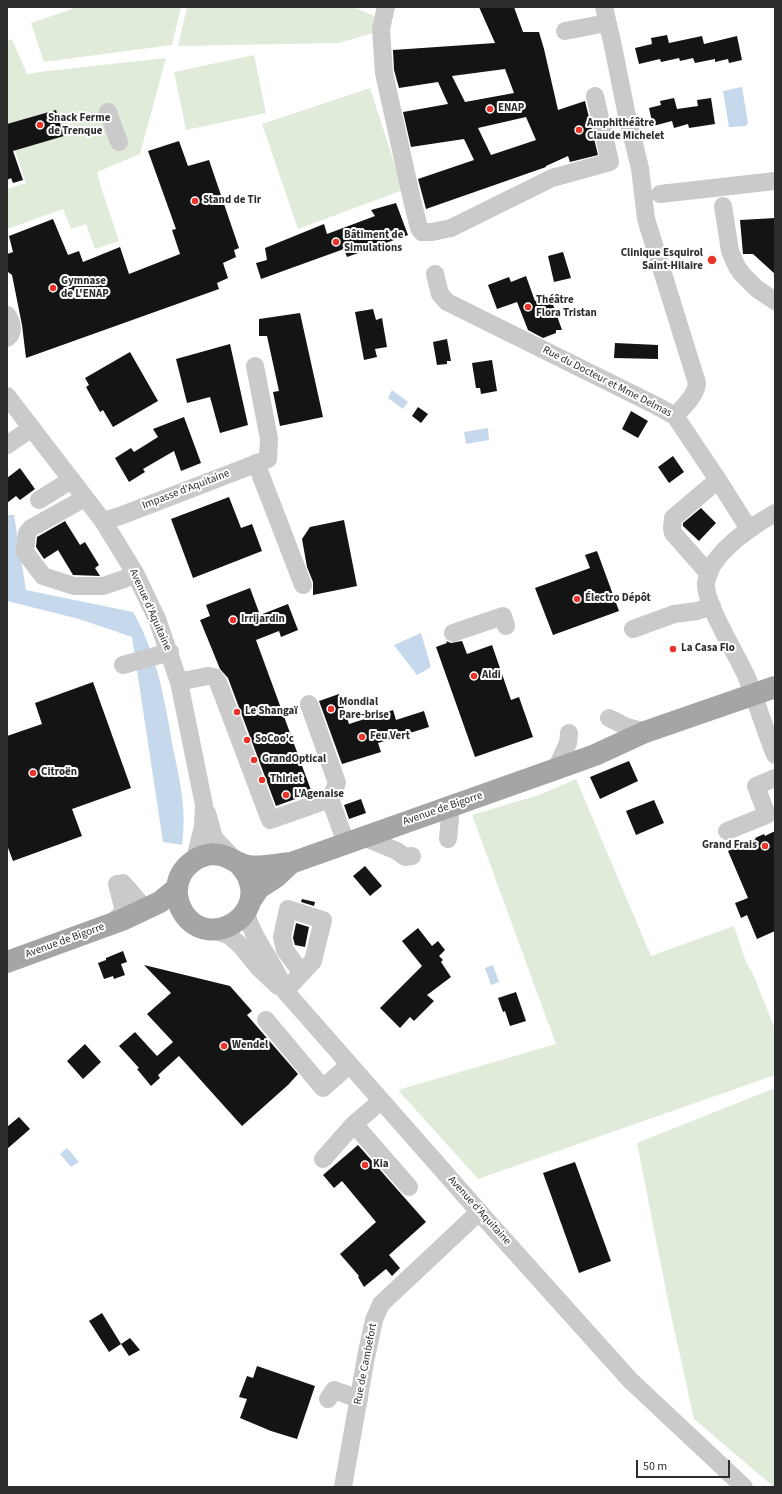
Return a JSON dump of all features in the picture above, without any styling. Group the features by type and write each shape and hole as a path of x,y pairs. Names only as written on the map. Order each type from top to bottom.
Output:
{"main road":[{"name":"Avenue de Bigorre","path":"595,755 661,740 679,734 763,700 775,687"},
{"name":"Avenue de Bigorre","path":"238,863 250,866 291,863 556,770 595,755 645,732 763,700"},
{"path":"212,854 221,855 238,863 248,877 251,888 248,906 238,921 227,927 214,930 194,924 186,917 179,904 177,888 180,877 186,867 195,859 212,854"},
{"name":"Avenue de Bigorre","path":"248,906 259,888 276,877 291,863"},
{"name":"Avenue de Bigorre","path":"7,962 117,922 160,902 177,888"},
{"name":"Avenue de Bigorre","path":"117,922 175,914 186,917"}],"street":[{"path":"386,7 381,28 384,73 412,200 419,228 422,232 432,232 451,228 552,178 610,162 595,96"},
{"path":"565,31 606,15 627,116 640,168 646,219 698,383 696,390 675,416"},
{"path":"108,112 119,142"},
{"path":"660,194 775,181"},
{"path":"723,206 730,250 737,267 742,274 758,289 775,301"},
{"name":"Rue du Docteur et Mme Delmas","path":"435,274 440,294 447,302 656,405 675,416 749,529"},
{"path":"7,314 10,320 12,333 7,338"},
{"path":"255,366 269,439 262,461 303,585"},
{"name":"Avenue d'Aquitaine","path":"7,396 103,521 135,573 157,619 180,682 204,805 203,827 195,859"},
{"path":"7,445 32,428"},
{"name":"Impasse d'Aquitaine","path":"103,521 120,516 262,461"},
{"path":"39,500 71,480"},
{"path":"709,574 673,532 672,528 673,518 718,480"},
{"path":"85,498 31,528 27,533 25,552 43,576 74,586 104,586 124,579 135,573"},
{"path":"775,513 749,529 721,554 712,566 706,582 707,592 712,606 738,658 763,700 775,755"},
{"path":"633,629 674,614 697,611 712,606"},
{"path":"454,633 503,616 506,626"},
{"path":"123,665 170,652"},
{"path":"180,682 207,676 214,677 218,682 270,820 330,799 337,783 309,704"},
{"path":"609,718 626,727 645,732"},
{"path":"556,770 568,743 570,733"},
{"path":"727,831 767,815 756,786 775,778"},
{"path":"330,799 354,840 398,851 405,857 412,856"},
{"path":"204,805 214,838 238,863"},
{"path":"448,839 450,818 449,808"},
{"path":"117,922 123,912 120,884 145,909"},
{"name":"Avenue d'Aquitaine","path":"248,906 255,936 281,981 285,991 479,1212 630,1380 744,1487"},
{"path":"214,930 230,936 241,946 259,968 276,985 285,991 301,972"},
{"path":"266,1020 323,1088 349,1065"},
{"path":"323,1159 354,1124 381,1101"},
{"path":"354,1124 409,1187"},
{"name":"Rue de Cambefort","path":"343,1487 374,1320 381,1304 479,1212"},
{"path":"328,1399 334,1390 359,1399"}],"green space":[{"path":"78,7 181,7 172,45 44,62 31,23"},
{"path":"187,7 354,7 376,17 376,32 339,43 178,46"},
{"path":"12,39 27,74 166,58 140,154 97,172 119,241 95,249 86,224 71,229 63,209 7,229 7,189 26,183 7,128 7,41"},
{"path":"254,55 266,113 186,130 174,72"},
{"path":"370,88 403,190 298,229 262,124"},
{"path":"576,779 651,956 734,926 746,962 753,974 775,1029 775,1075 478,1179 398,1090 556,1044 472,815 539,795"},
{"path":"775,1088 774,1487 694,1419 668,1301 637,1143"}],"water":[{"path":"742,87 748,123 746,126 729,127 723,91"},
{"path":"392,390 408,402 403,409 388,398"},
{"path":"488,428 489,440 466,444 464,432"},
{"path":"7,515 14,515 26,590 133,612 154,661 167,713 182,796 184,820 182,845 163,842 132,637 79,619 7,601"},
{"path":"421,633 431,667 417,675 394,645"},
{"path":"493,965 499,982 491,985 485,968"},
{"path":"67,1148 79,1162 71,1167 60,1154"}],"building":[{"name":"ENAP","path":"479,7 514,7 523,32 539,32 558,110 585,101 598,155 570,162 568,156 546,167 426,209 418,179 474,160 464,139 411,147 403,112 448,104 438,82 399,88 394,70 393,50 495,43","holes":["505,69 514,93 465,102 452,76","526,117 536,140 491,155 478,128"]},
{"path":"667,35 669,43 702,36 704,44 737,36 742,60 729,63 728,59 715,62 715,59 695,63 693,58 680,61 679,58 661,62 660,59 639,64 635,48 652,44 651,38"},
{"path":"674,98 677,109 698,106 697,100 711,98 715,124 689,128 688,124 674,128 672,121 653,126 649,108 661,105 660,101"},
{"path":"56,110 64,136 13,151 23,180 13,183 11,178 7,180 7,124"},
{"path":"179,141 188,166 209,160 239,248 234,250 236,257 223,263 228,278 217,283 219,289 26,358 22,325 12,275 7,269 7,254 13,252 9,236 53,219 68,255 79,251 83,262 120,247 129,274 180,254 172,230 176,229 148,151"},
{"name":"Bâtiment de Simulations","path":"396,203 408,235 347,257 344,249 261,279 256,263 267,260 265,248 324,224 327,234 375,216 371,210"},
{"path":"775,218 775,274 753,254 743,254 740,220"},
{"path":"563,252 571,278 554,282 548,256"},
{"path":"526,276 535,301 550,296 562,330 556,330 556,333 543,338 528,330 517,302 497,309 488,285 509,277 511,282"},
{"path":"373,309 376,320 382,318 387,347 375,349 377,357 364,360 355,312"},
{"path":"300,313 323,417 280,426 273,392 279,391 267,336 259,336 259,319"},
{"path":"447,339 451,361 447,361 447,364 437,365 433,342"},
{"path":"615,343 658,345 658,359 614,358"},
{"path":"230,344 248,425 220,433 210,397 187,403 176,359"},
{"path":"130,352 158,401 113,427 103,410 100,412 86,387 89,385 85,378"},
{"path":"492,360 497,391 481,394 480,388 476,388 472,363"},
{"path":"418,407 428,414 421,423 412,416"},
{"path":"631,411 648,421 638,438 622,429"},
{"path":"184,417 201,463 181,471 174,451 143,469 145,472 129,482 115,458 131,448 134,452 158,437 153,429"},
{"path":"673,456 684,472 669,483 658,467"},
{"path":"20,468 35,489 20,500 16,496 7,503 7,478"},
{"path":"229,497 241,528 252,524 262,551 193,578 171,519"},
{"path":"701,508 716,523 699,541 683,526 683,523"},
{"path":"344,520 357,586 313,595 313,582 307,567 302,539 310,527"},
{"path":"65,521 80,545 85,542 99,565 95,568 100,576 73,575 58,550 44,559 36,547 37,537"},
{"name":"Électro Dépôt","path":"597,551 619,611 553,635 535,588 590,568 585,555"},
{"path":"250,588 260,615 288,604 298,630 281,637 279,631 256,640 312,793 276,806 228,678 220,669 200,620 210,616 206,605"},
{"name":"Aldi","path":"446,641 451,643 462,641 467,654 492,645 511,700 519,697 533,737 475,757 436,647 447,643"},
{"path":"93,682 131,788 72,809 82,836 13,861 7,845 7,736 42,724 35,703"},
{"name":"Feu Vert","path":"339,694 349,724 393,710 396,720 424,711 429,727 378,743 381,752 342,764 319,701"},
{"path":"629,761 638,781 600,799 590,777"},
{"path":"361,799 366,813 349,819 344,805"},
{"path":"654,800 664,823 636,835 626,811"},
{"path":"775,831 775,931 757,939 747,915 741,918 735,903 748,898 728,851 764,834 765,836"},
{"path":"365,866 382,886 370,896 353,876"},
{"path":"302,899 315,902 314,906 301,902"},
{"path":"296,923 309,927 305,947 295,945 293,938"},
{"path":"418,928 432,946 438,941 445,950 439,956 443,960 441,962 451,977 427,995 434,1001 414,1021 410,1017 400,1028 380,1008 422,966 402,941"},
{"path":"123,951 127,962 121,964 125,975 114,979 113,976 104,979 98,963"},
{"path":"144,965 230,986 252,1011 247,1015 298,1074 288,1085 242,1126 179,1056 158,1075 160,1078 151,1086 137,1069 139,1068 119,1046 135,1032 157,1056 173,1042 147,1014 171,993"},
{"path":"516,992 526,1021 510,1026 505,1011 503,1012 498,998"},
{"path":"85,1044 101,1062 83,1079 67,1061"},
{"path":"19,1117 30,1129 7,1149 7,1127"},
{"path":"358,1145 426,1222 389,1255 400,1268 392,1276 386,1269 364,1287 358,1277 359,1276 340,1254 376,1222 342,1181 334,1188 323,1175"},
{"path":"575,1162 611,1261 579,1273 543,1173"},
{"path":"102,1313 121,1344 109,1352 89,1321"},
{"path":"130,1338 140,1350 129,1356 121,1344"},
{"path":"257,1366 315,1386 297,1439 271,1431 240,1418 247,1399 239,1397 247,1376 253,1378"}],"place":[{"name":"ENAP","path":"490,109"},
{"name":"Snack Ferme de Trenque","path":"40,125"},
{"name":"Amphithéâtre Claude Michelet","path":"579,130"},
{"name":"Stand de Tir","path":"195,201"},
{"name":"Bâtiment de Simulations","path":"336,242"},
{"name":"Clinique Esquirol Saint-Hilaire","path":"712,260"},
{"name":"Gymnase de L'ENAP","path":"53,288"},
{"name":"Théâtre Flora Tristan","path":"528,307"},
{"name":"Électro Dépôt","path":"577,599"},
{"name":"Irrijardin","path":"233,620"},
{"name":"La Casa Flo","path":"673,649"},
{"name":"Aldi","path":"474,676"},
{"name":"Mondial Pare-brise","path":"331,709"},
{"name":"Le Shangaï","path":"237,712"},
{"name":"Feu Vert","path":"362,737"},
{"name":"SoCoo'c","path":"247,740"},
{"name":"GrandOptical","path":"254,760"},
{"name":"Citroën","path":"33,773"},
{"name":"Thiriet","path":"262,780"},
{"name":"L'Agenaise","path":"286,795"},
{"name":"Grand Frais","path":"765,846"},
{"name":"Wendel","path":"224,1046"},
{"name":"Kia","path":"365,1165"}]}
